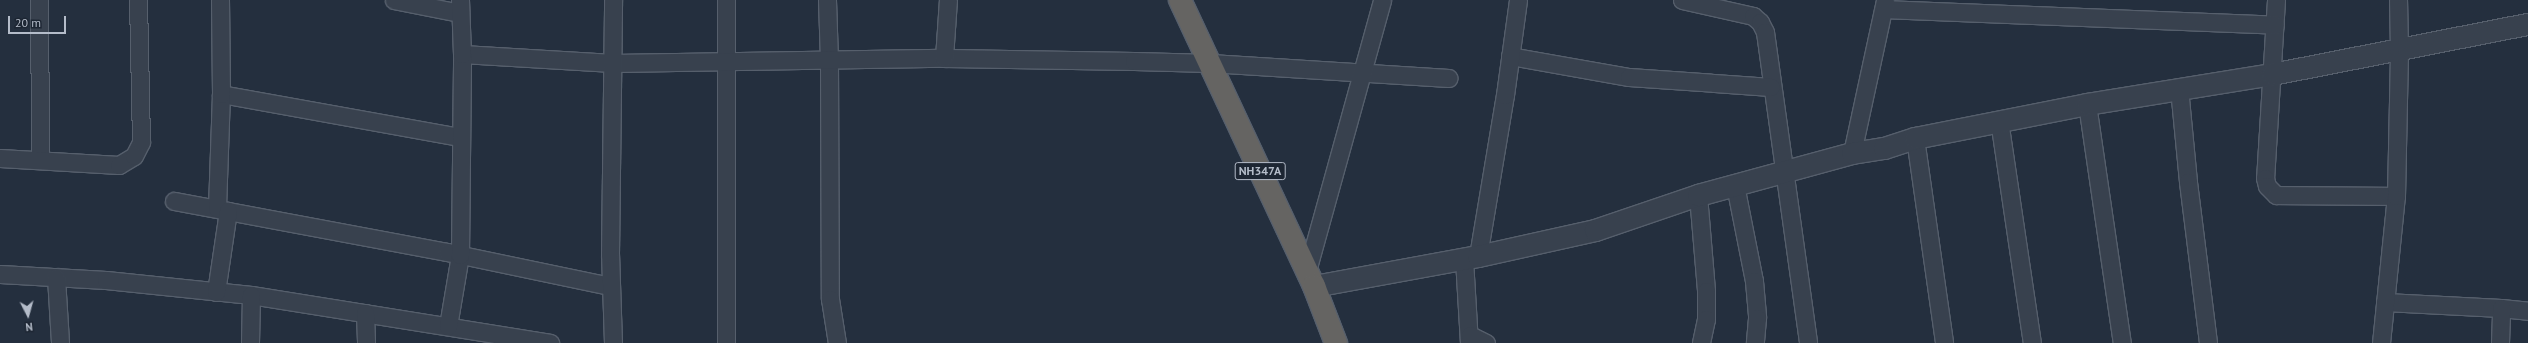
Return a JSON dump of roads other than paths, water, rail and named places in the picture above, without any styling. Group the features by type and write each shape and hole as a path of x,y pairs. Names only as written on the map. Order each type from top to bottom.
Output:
{"highway":[{"name":"NH347A","path":"1180,0 1310,278 1336,343"}],"street":[{"path":"39,0 40,160"},
{"path":"0,158 119,165 134,156 141,142 138,0"},
{"path":"216,292 223,210 220,0"},
{"path":"394,0 460,6 462,54 460,255 448,326"},
{"path":"613,343 610,286 614,0"},
{"path":"726,0 726,343"},
{"path":"827,0 829,59 830,299 837,343"},
{"path":"944,58 948,0"},
{"path":"1382,0 1310,278 1471,258 1595,230 1698,195 1784,170 1852,153 1884,148 1915,138 1999,120 2179,88 2272,74 2528,24"},
{"path":"1486,343 1469,339 1471,258 1510,56 1518,0"},
{"path":"1682,0 1706,2 1753,16 1760,22 1768,45 1771,87 1808,343"},
{"path":"2276,0 2265,178 2270,192 2276,195 2294,196 2396,196"},
{"path":"2381,343 2396,196 2400,50 2398,0"},
{"path":"1852,153 1885,4 2275,25"},
{"path":"462,54 613,63 944,58 1210,63 1362,74 1449,78"},
{"path":"1510,56 1629,77 1771,87"},
{"path":"2179,88 2188,182 2208,343"},
{"path":"221,94 460,137"},
{"path":"2087,104 2122,343"},
{"path":"1999,120 2032,343"},
{"path":"1915,138 1944,343"},
{"path":"1735,184 1754,281 1757,318 1755,343"},
{"path":"1698,195 1706,291 1706,319 1701,343"},
{"path":"174,201 460,255 610,286"},
{"path":"0,274 56,277 251,295 550,343"},
{"path":"56,277 60,343"},
{"path":"250,343 251,295"},
{"path":"2385,302 2501,308 2528,311"},
{"path":"2500,343 2501,308"},
{"path":"365,313 366,343"}]}
